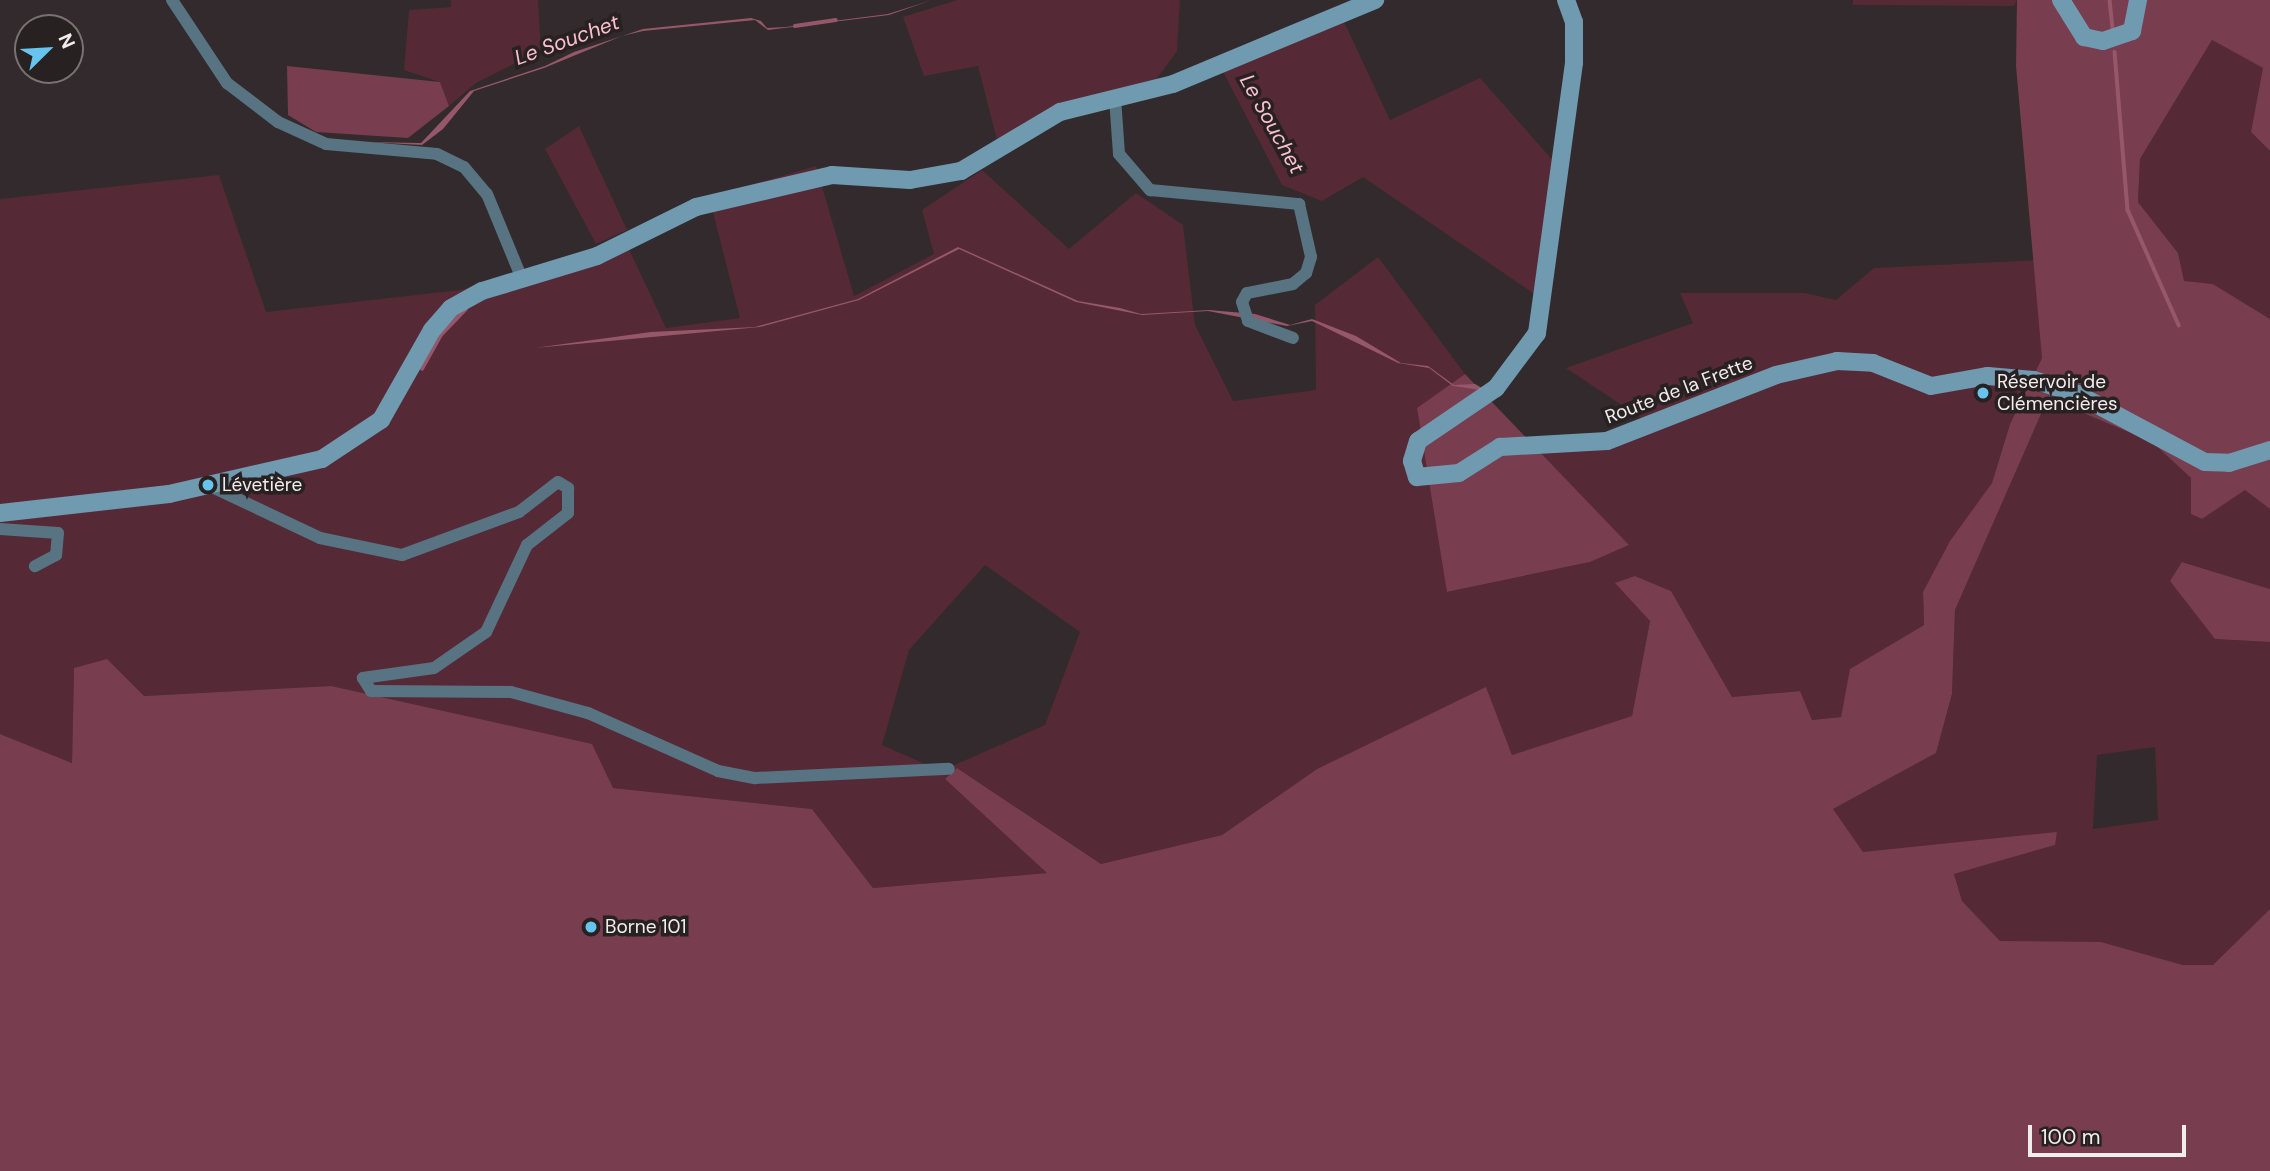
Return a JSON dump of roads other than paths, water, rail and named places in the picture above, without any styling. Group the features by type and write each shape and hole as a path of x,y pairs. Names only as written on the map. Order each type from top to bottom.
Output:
{"street":[{"path":"172,0 227,83 278,122 326,144 437,153 464,167 487,194 522,279"},
{"path":"227,489 308,463 353,441 393,404 432,330 451,309 522,279 597,256 696,207 832,175 944,176 1048,118 1210,71 1375,0"},
{"name":"Route de la Frette","path":"1566,0 1574,22 1574,63 1537,333 1496,388 1418,441 1412,452 1417,477 1459,473 1500,447 1607,441 1776,375 1838,361 1873,363 1931,386 1988,376 2034,380 2077,394 2204,462 2229,463 2270,450"},
{"path":"2061,0 2084,37 2103,41 2132,31 2138,0"},
{"path":"1115,97 1119,154 1150,190 1299,204 1311,257 1306,273 1293,284 1247,293 1242,302 1248,321 1293,338"},
{"path":"0,513 208,485 227,489 320,538 386,555 402,555 519,512 558,482 568,488 568,513 527,545 486,632 434,668 380,672 363,678 365,688 419,694 511,692 547,701 718,771 755,778 949,769"},
{"path":"0,529 58,533 56,555 34,566"}],"waterway":[{"path":"2110,0 2113,31"},
{"name":"Le Souchet","path":"795,26 836,20"},
{"path":"2115,52 2128,210 2179,325"},
{"path":"422,369 440,336 466,309"}],"place":[{"name":"Réservoir de Clémencières","path":"1983,393"},
{"name":"Lévetière","path":"208,485"},
{"name":"Borne 101","path":"591,927"}]}
